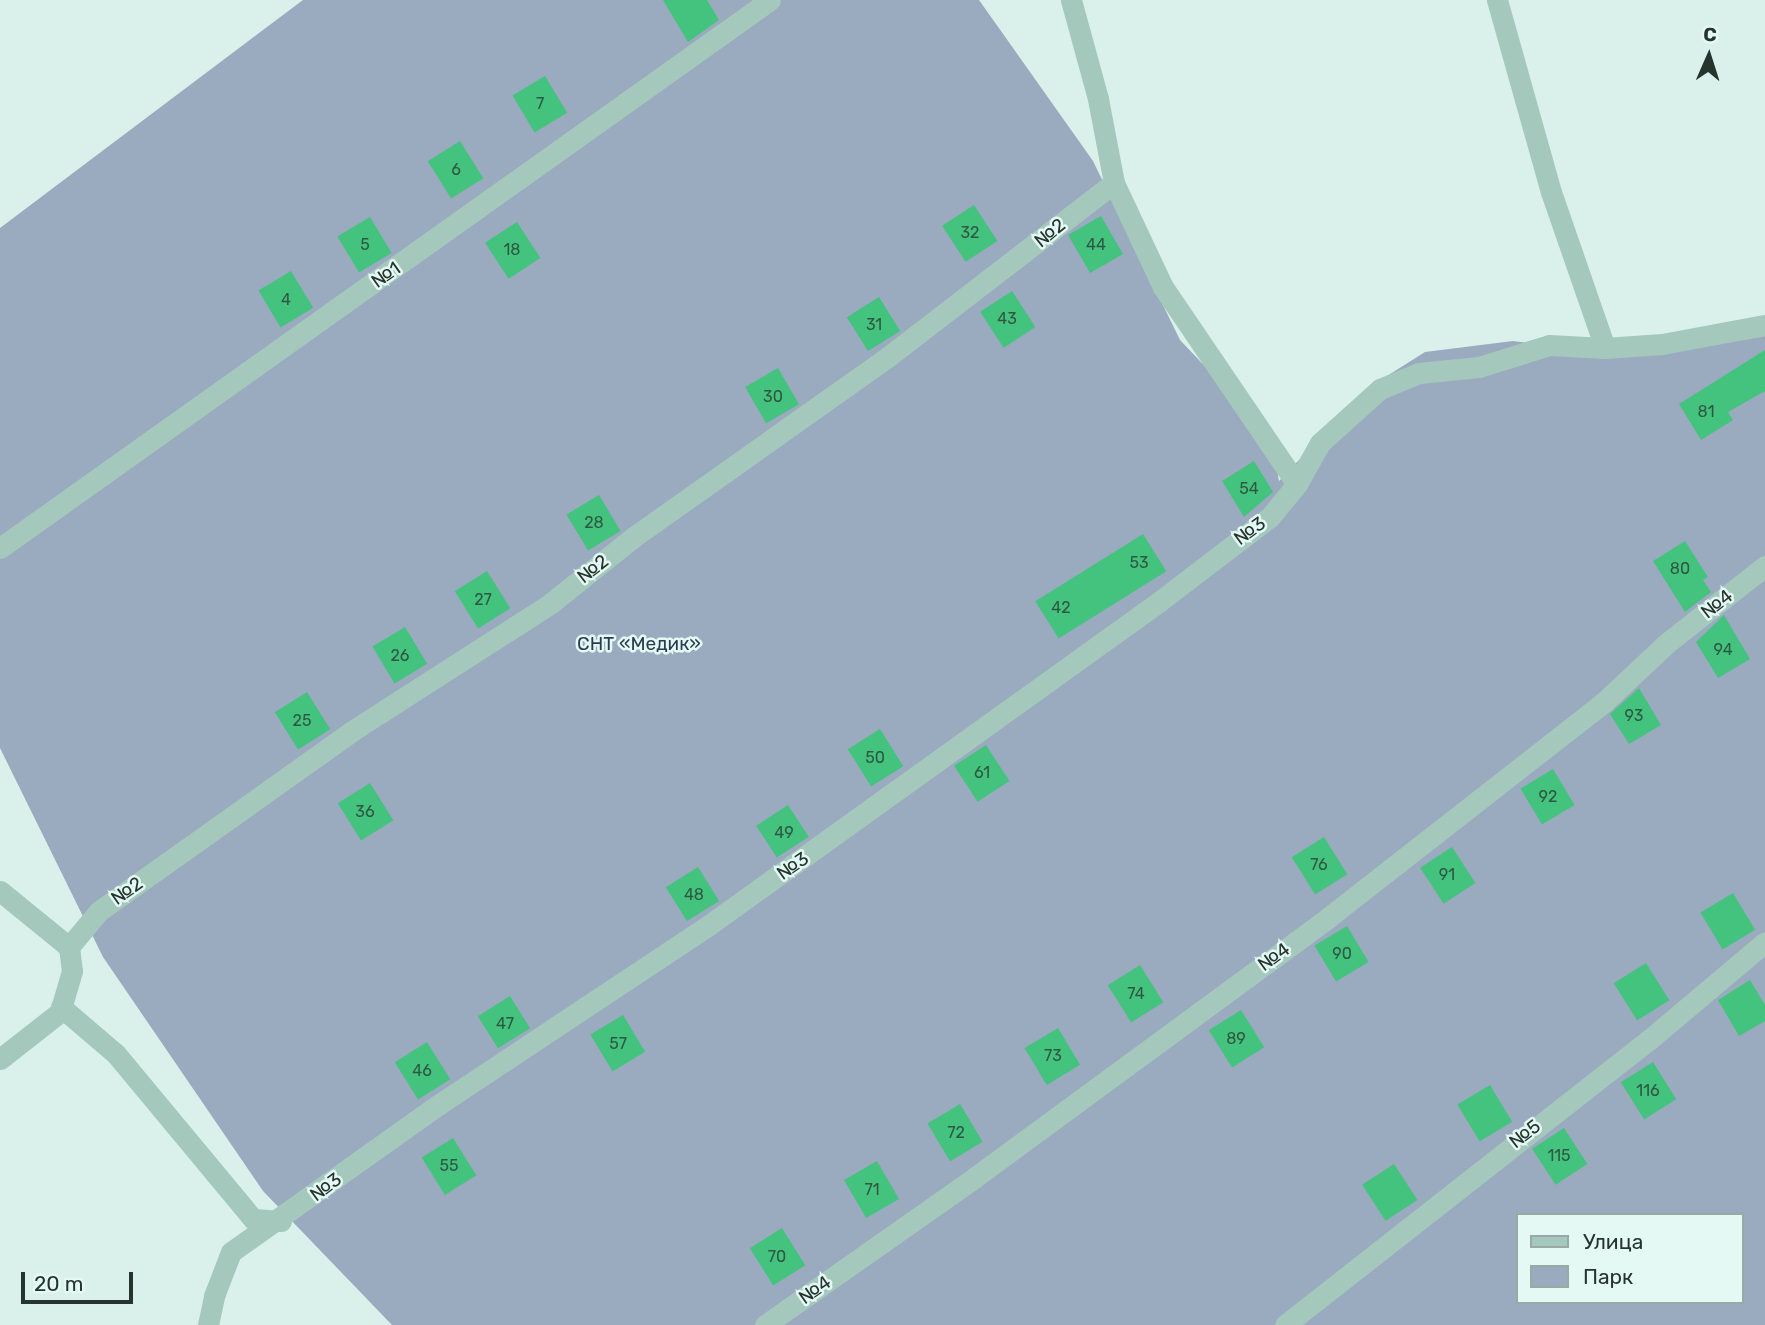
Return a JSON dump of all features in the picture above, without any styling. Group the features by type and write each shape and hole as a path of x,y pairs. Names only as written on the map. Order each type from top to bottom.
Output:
{"street":[{"name":"№1","path":"0,548 770,0"},
{"path":"1071,0 1098,99 1114,183 1163,287 1293,488"},
{"path":"1497,0 1551,192 1605,348"},
{"name":"№2","path":"69,947 99,911 352,731 551,603 635,536 909,341 1114,183"},
{"name":"№3","path":"208,1325 214,1296 231,1252 281,1221 438,1105 643,970 900,790 1160,601 1270,517 1293,488 1320,443 1397,379 1479,367 1549,345 1605,348 1662,344 1765,325"},
{"name":"№4","path":"765,1325 974,1178 1329,917 1604,702 1667,643 1765,566"},
{"path":"0,891 69,947 72,971 61,1007 0,1059"},
{"name":"№5","path":"1285,1325 1650,1039 1765,942"},
{"path":"61,1007 116,1055 253,1219 281,1221"}],"green space":[{"name":"СНТ «Медик»","path":"303,0 979,0 1093,161 1180,340 1271,436 1279,481 1368,388 1425,352 1513,341 1620,355 1765,318 1765,1325 392,1325 263,1191 103,957 0,748 0,228"}],"building":[{"path":"663,0 707,0 719,20 688,42"},
{"path":"545,76 567,113 535,132 512,96"},
{"path":"460,141 483,178 451,198 428,161"},
{"path":"974,205 997,241 966,262 942,226"},
{"path":"1101,216 1123,254 1090,273 1068,235"},
{"path":"370,217 392,253 359,273 337,237"},
{"path":"517,222 540,258 509,279 485,243"},
{"path":"291,271 313,308 281,327 258,291"},
{"path":"1012,291 1035,327 1004,348 980,312"},
{"path":"879,297 900,331 868,351 847,317"},
{"path":"1765,350 1765,391 1728,412 1733,420 1701,440 1679,404"},
{"path":"778,368 799,404 766,423 745,387"},
{"path":"1254,461 1273,492 1244,517 1222,481"},
{"path":"599,495 621,531 588,551 566,515"},
{"path":"1143,534 1166,571 1059,639 1035,601"},
{"path":"1685,541 1708,577 1703,580 1711,592 1685,612 1653,561"},
{"path":"487,571 510,608 478,628 455,591"},
{"path":"1724,615 1750,659 1718,678 1696,642"},
{"path":"405,627 427,664 395,683 372,647"},
{"path":"1639,688 1661,725 1629,744 1610,714"},
{"path":"307,692 330,729 298,749 275,712"},
{"path":"880,729 903,766 871,786 848,749"},
{"path":"986,745 1009,781 978,802 954,766"},
{"path":"1553,769 1575,805 1542,825 1520,789"},
{"path":"370,783 393,820 361,840 338,803"},
{"path":"788,805 809,837 777,858 756,826"},
{"path":"1324,837 1347,874 1315,894 1292,857"},
{"path":"1452,847 1475,883 1444,904 1420,868"},
{"path":"698,867 719,901 687,921 666,887"},
{"path":"1733,893 1755,930 1723,949 1700,913"},
{"path":"1347,926 1369,962 1336,982 1314,946"},
{"path":"1646,963 1669,1000 1637,1020 1614,983"},
{"path":"1140,965 1163,1002 1131,1022 1108,985"},
{"path":"1750,980 1765,1005 1765,1021 1739,1036 1718,1000"},
{"path":"510,996 530,1028 498,1048 478,1016"},
{"path":"1241,1010 1264,1047 1232,1067 1209,1030"},
{"path":"623,1015 645,1052 613,1071 590,1035"},
{"path":"1058,1028 1080,1065 1047,1085 1025,1048"},
{"path":"427,1042 450,1079 418,1099 395,1062"},
{"path":"1653,1062 1676,1099 1644,1119 1621,1082"},
{"path":"1490,1085 1512,1122 1480,1141 1457,1105"},
{"path":"960,1104 983,1142 950,1161 927,1124"},
{"path":"1564,1128 1587,1164 1556,1185 1532,1149"},
{"path":"453,1138 476,1175 445,1195 422,1158"},
{"path":"877,1161 899,1199 866,1218 844,1180"},
{"path":"1394,1164 1417,1200 1386,1221 1362,1185"},
{"path":"782,1228 805,1265 773,1285 750,1248"}]}
